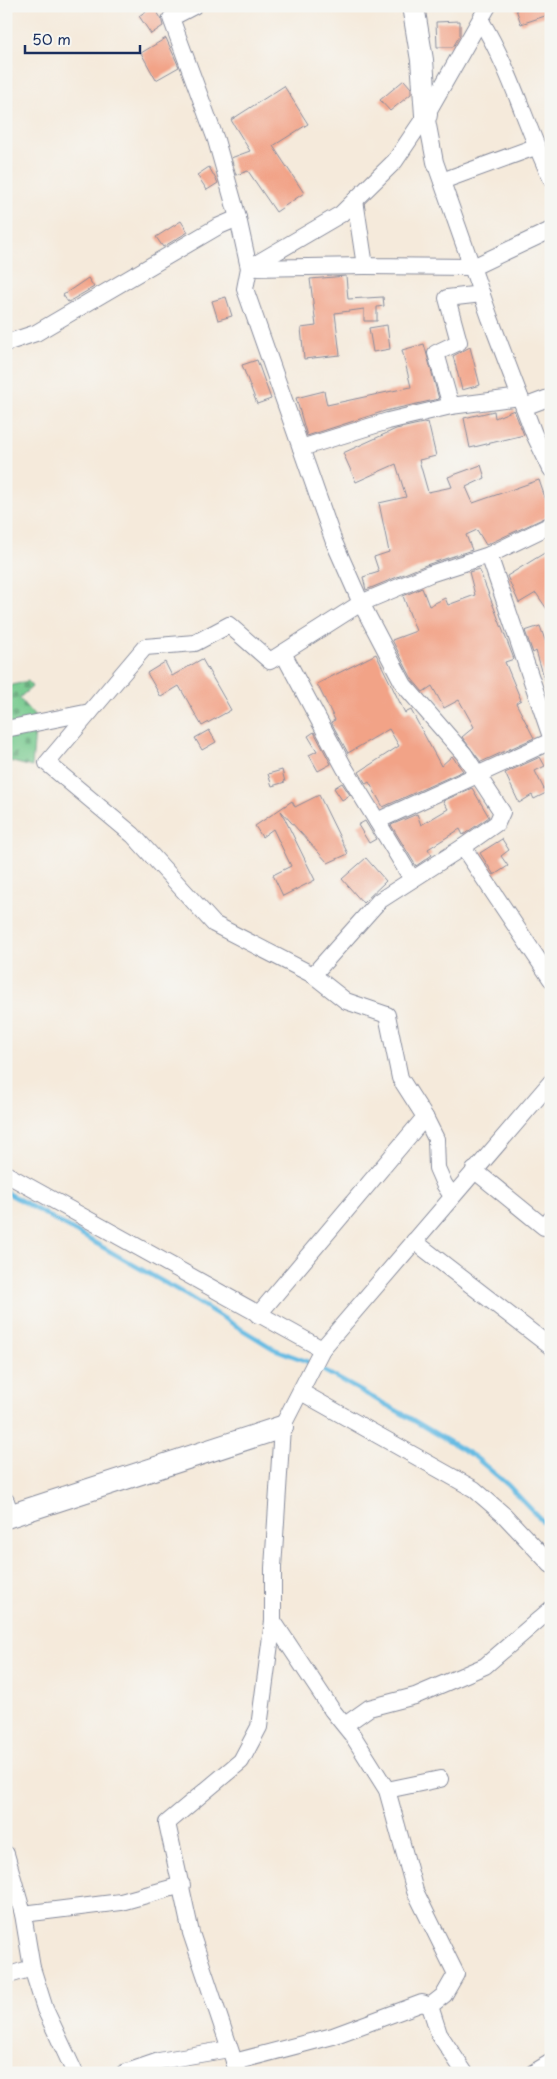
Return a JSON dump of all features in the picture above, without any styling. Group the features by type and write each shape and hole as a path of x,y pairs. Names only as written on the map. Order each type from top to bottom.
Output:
{"street":[{"path":"194,6 168,12 216,140 238,218 249,268 245,289 334,542 361,603 404,685 464,754 502,812 496,823 463,847 379,901 313,975"},
{"path":"413,6 422,60 426,115 435,162 522,402 551,469"},
{"path":"249,268 341,214 395,161 426,115 485,13"},
{"path":"485,13 536,147 551,178"},
{"path":"442,181 536,147"},
{"path":"355,200 365,266"},
{"path":"6,344 36,333 216,227 238,218"},
{"path":"249,268 365,266 473,268 551,230"},
{"path":"451,406 436,353 459,342 447,298 482,294"},
{"path":"301,448 388,421 451,406 522,402 551,397"},
{"path":"452,1196 437,1168 436,1139 425,1117 400,1078 387,1015 346,1001 313,975 214,924 133,835 47,763 145,647 195,643 229,625 270,661 361,603 430,574 489,555 551,525"},
{"path":"377,821 551,739 489,555"},
{"path":"283,653 344,767 412,879"},
{"path":"6,729 90,712"},
{"path":"463,847 551,979"},
{"path":"234,2062 191,1933 167,1823 241,1760 259,1727 273,1621 282,1427 322,1349 551,1082"},
{"path":"258,1315 425,1117"},
{"path":"474,1170 548,1226"},
{"path":"6,1174 322,1349"},
{"path":"414,1241 551,1347"},
{"path":"301,1392 474,1489 504,1515 551,1565"},
{"path":"8,1511 282,1427"},
{"path":"344,1725 370,1708 415,1696 485,1666 551,1609"},
{"path":"273,1621 387,1790 415,1891 456,1974 444,1995 430,2006"},
{"path":"387,1790 440,1780"},
{"path":"6,1854 23,1914 32,1968 45,2009 75,2073"},
{"path":"23,1914 121,1902 182,1885"},
{"path":"6,1976 32,1968"},
{"path":"124,2073 159,2061 234,2062 332,2036 422,2003 430,2006"},
{"path":"430,2006 439,2034 465,2073"},
{"path":"533,2073 551,2062"}],"green space":[{"path":"28,681 32,687 19,698 36,718 32,767 9,761 6,764 6,684 9,686"}],"building":[{"path":"153,6 161,18 163,26 151,34 139,16"},
{"path":"515,6 551,6 551,14 521,24"},
{"path":"460,21 460,35 453,47 437,47 436,22"},
{"path":"166,38 179,67 156,80 141,53"},
{"path":"404,80 411,88 411,94 390,111 380,100"},
{"path":"284,86 308,124 273,146 304,193 276,212 248,171 236,175 231,158 250,151 231,120"},
{"path":"209,167 218,183 207,190 197,175"},
{"path":"181,221 188,232 163,247 156,237"},
{"path":"346,276 348,299 383,297 384,306 377,307 377,321 364,321 364,309 335,313 340,355 304,359 301,328 316,326 310,279"},
{"path":"88,278 94,287 68,302 63,295"},
{"path":"226,297 232,316 218,320 212,301"},
{"path":"387,325 390,349 373,352 369,328"},
{"path":"424,344 439,399 385,411 307,436 296,398 324,391 327,405 411,387 402,350"},
{"path":"470,347 480,385 462,390 453,356"},
{"path":"257,360 271,399 257,404 242,365"},
{"path":"514,410 524,435 470,448 464,418 494,411 495,418"},
{"path":"428,422 436,456 419,460 428,492 452,487 448,477 481,465 485,478 466,487 473,503 539,480 551,515 486,545 477,530 466,535 472,550 426,565 366,590 363,577 379,572 374,557 389,552 379,503 406,497 396,464 356,482 343,453 396,429"},
{"path":"551,549 551,615 536,593 519,603 507,576"},
{"path":"479,569 514,659 505,662 521,700 516,703 534,738 481,762 462,737 474,727 459,700 444,708 432,686 423,692 412,679 392,640 416,631 403,596 422,588 429,606 445,598 448,605 475,595 469,572"},
{"path":"540,626 551,657 551,689 548,690 536,651 533,653 525,631"},
{"path":"376,654 405,713 411,710 441,766 452,756 463,771 383,807 369,782 366,784 359,772 399,746 389,729 348,753 331,722 335,720 317,684"},
{"path":"202,659 231,710 202,726 179,686 161,697 147,673 165,662 172,676"},
{"path":"209,730 216,742 202,750 195,738"},
{"path":"314,732 331,764 318,771 309,755 317,751 308,736"},
{"path":"540,757 545,766 535,771 546,793 534,799 532,795 519,803 505,773"},
{"path":"282,770 285,782 272,786 268,774"},
{"path":"342,783 350,795 342,800 334,788"},
{"path":"472,788 489,817 463,835 460,829 428,849 432,855 416,866 391,825 417,814 421,825 448,809 443,801"},
{"path":"319,795 348,854 328,863 281,811 315,880 283,896 273,875 291,866 273,829 262,837 255,826 292,801 295,807"},
{"path":"365,821 376,839 369,843 358,825"},
{"path":"502,839 509,850 501,856 508,866 494,875 480,853"},
{"path":"366,858 386,881 363,903 342,879"}],"waterway":[{"path":"6,1192 181,1292 274,1349 306,1361 401,1413 475,1457 508,1485 551,1530"}]}
